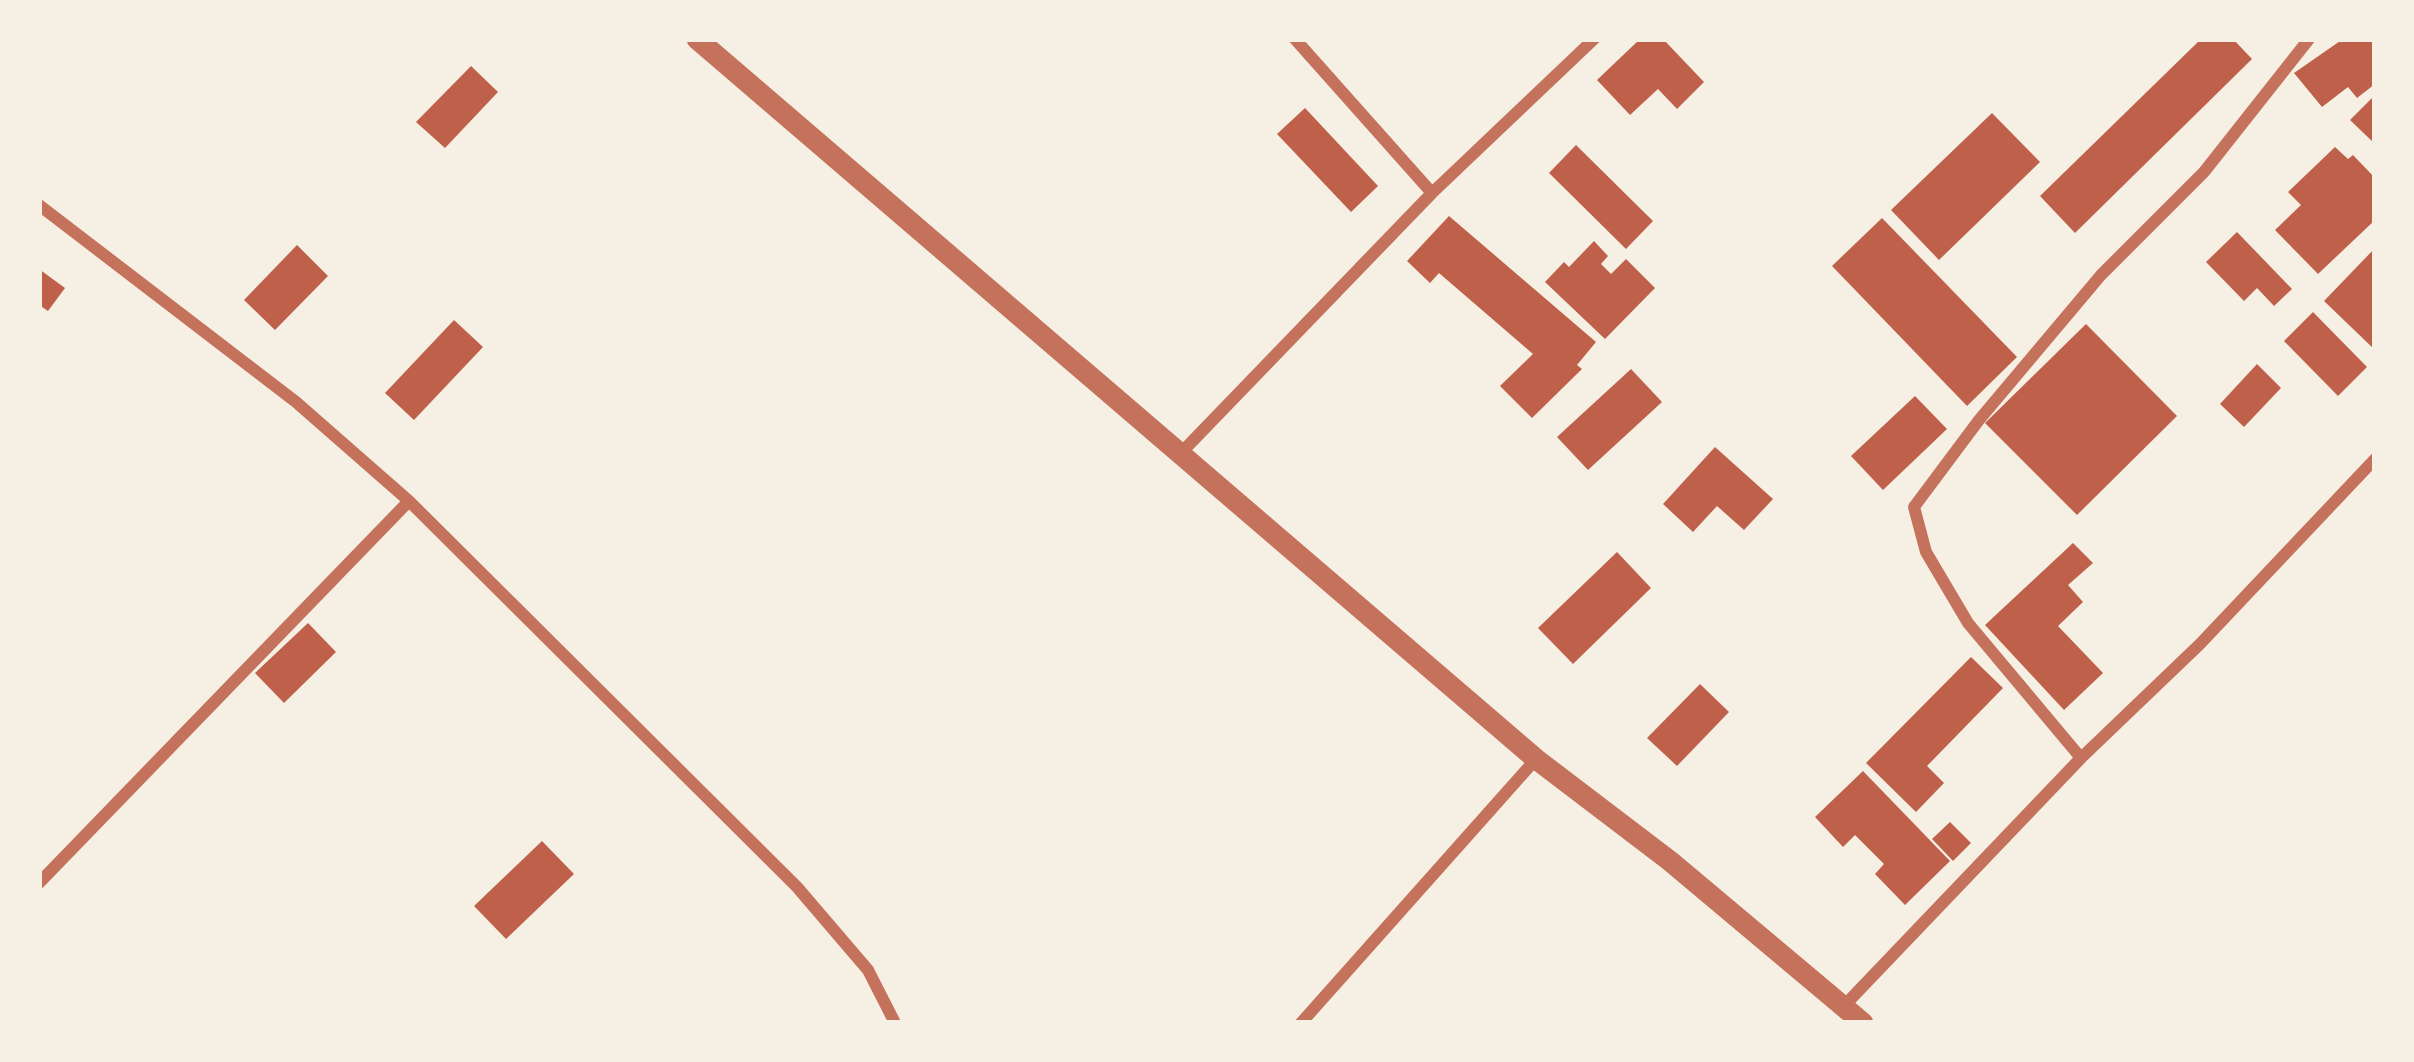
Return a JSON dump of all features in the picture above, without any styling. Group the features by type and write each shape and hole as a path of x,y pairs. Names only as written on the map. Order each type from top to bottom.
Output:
{"street":[{"path":"697,39 1536,759 1670,861 1863,1023"},
{"path":"1295,39 1432,193"},
{"path":"1180,454 1432,193 1594,39"},
{"path":"2081,758 1968,622 1926,552 1914,507 1979,420 2101,274 2204,172 2308,39"},
{"path":"39,205 296,402 409,501 797,887 868,970 895,1023"},
{"path":"1844,1007 2375,459"},
{"path":"39,883 409,501"},
{"path":"1301,1023 1536,759"}],"building":[{"path":"1640,39 1663,39 1704,82 1677,109 1658,89 1630,115 1597,80"},
{"path":"2201,39 2233,39 2252,59 2075,233 2040,196"},
{"path":"2343,39 2375,39 2375,84 2357,98 2348,87 2322,107 2294,73"},
{"path":"471,66 498,92 445,148 416,122"},
{"path":"2375,95 2375,144 2350,120"},
{"path":"1305,108 1378,186 1351,212 1277,134"},
{"path":"1992,113 2040,162 1939,260 1891,210"},
{"path":"1576,145 1653,221 1626,249 1549,173"},
{"path":"2335,147 2348,159 2353,155 2375,178 2375,220 2318,274 2275,230 2301,205 2288,192"},
{"path":"1449,216 1596,342 1577,365 1582,369 1532,418 1500,386 1533,354 1439,273 1430,283 1407,261"},
{"path":"1882,218 2017,357 1967,406 1832,266"},
{"path":"2237,232 2292,289 2274,306 2257,288 2244,301 2206,262"},
{"path":"1594,241 1608,256 1601,264 1611,274 1626,259 1655,288 1605,339 1545,282 1564,262 1569,267"},
{"path":"297,245 328,276 275,330 244,300"},
{"path":"2375,248 2375,350 2324,301"},
{"path":"39,269 65,288 48,311 39,305"},
{"path":"2313,312 2367,367 2338,396 2284,341"},
{"path":"454,320 483,347 414,420 385,393"},
{"path":"2086,324 2177,416 2077,515 1985,423"},
{"path":"2257,364 2281,388 2244,427 2220,404"},
{"path":"1631,369 1662,402 1588,470 1557,437"},
{"path":"1915,396 1947,429 1883,490 1851,456"},
{"path":"1715,447 1773,499 1744,530 1717,506 1693,532 1663,504"},
{"path":"2073,543 2093,563 2068,585 2083,602 2058,626 2103,673 2064,710 1985,625"},
{"path":"1617,552 1651,588 1573,664 1538,628"},
{"path":"308,623 336,652 284,703 255,673"},
{"path":"1971,657 2003,688 1927,766 1944,783 1916,812 1866,763"},
{"path":"1700,684 1729,712 1677,766 1647,738"},
{"path":"1863,771 1950,861 1905,905 1875,874 1884,864 1855,835 1843,847 1815,817"},
{"path":"1950,822 1971,843 1953,861 1932,839"},
{"path":"542,841 574,874 506,939 474,906"}]}
